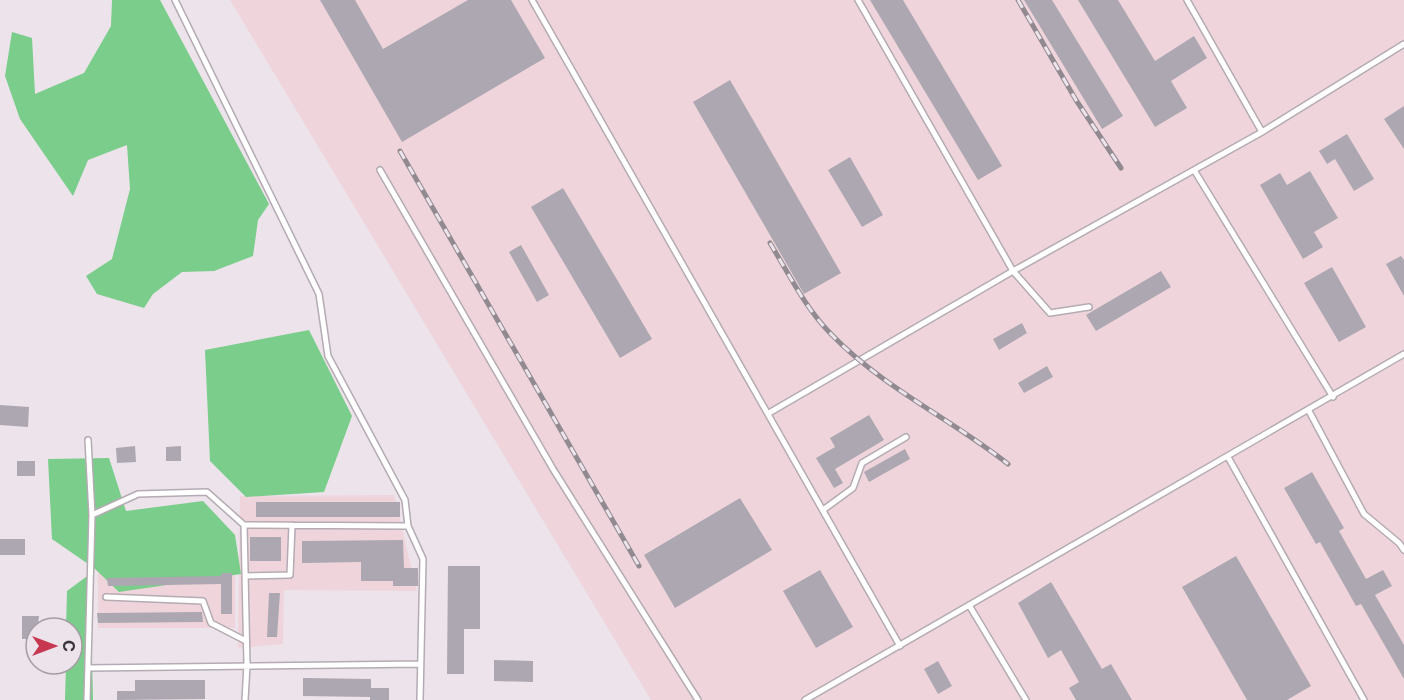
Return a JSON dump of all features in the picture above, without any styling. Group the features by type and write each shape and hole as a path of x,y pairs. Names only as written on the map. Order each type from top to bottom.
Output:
{"lane":[{"path":"175,0 319,294 328,356 405,500 408,526 423,559 420,700"},
{"path":"532,0 900,646"},
{"path":"858,0 1013,271 1050,313 1089,307"},
{"path":"1187,0 1262,132"},
{"path":"769,413 1013,271 1262,132 1404,44"},
{"path":"380,170 553,469 698,700"},
{"path":"1194,170 1333,397"},
{"path":"805,700 1309,411 1404,354"},
{"path":"1309,411 1365,514 1404,550"},
{"path":"823,510 853,488 862,464 906,436"},
{"path":"87,700 92,515 88,440"},
{"path":"1228,457 1364,700"},
{"path":"92,515 138,494 207,492 244,525 408,526"},
{"path":"244,525 247,665 245,700"},
{"path":"245,576 290,575 292,525"},
{"path":"106,597 202,601 211,622 246,641"},
{"path":"969,605 1026,700"},
{"path":"88,668 420,664"}],"shaded area":[{"path":"230,0 1404,0 1404,700 651,700"},
{"path":"394,495 417,591 284,590 283,644 238,648 240,496"},
{"path":"98,570 235,570 235,628 98,628"}],"green space":[{"path":"112,0 160,0 269,204 258,220 253,256 214,271 182,272 153,294 144,308 97,294 86,276 112,259 130,189 127,145 88,160 73,196 20,119 5,76 12,32 32,38 35,94 84,73 111,26"},
{"path":"309,330 352,416 324,492 246,497 210,461 205,350"},
{"path":"109,458 126,511 203,501 235,535 241,574 119,592 94,568 52,539 48,459"},
{"path":"90,574 93,700 65,700 66,676 84,676 84,616 66,616 67,591"}],"building":[{"path":"320,0 355,0 383,49 468,0 511,0 545,58 402,142"},
{"path":"870,0 903,0 1002,166 978,180"},
{"path":"1024,0 1052,0 1123,116 1102,129"},
{"path":"1078,0 1118,0 1155,61 1194,36 1207,58 1171,81 1187,108 1155,127"},
{"path":"730,80 841,273 804,294 693,102"},
{"path":"1404,106 1404,149 1384,119"},
{"path":"1347,134 1374,179 1354,191 1335,159 1327,164 1319,151"},
{"path":"850,157 883,215 862,227 828,170"},
{"path":"1310,171 1338,218 1314,232 1323,247 1303,259 1260,185 1280,173 1287,185"},
{"path":"563,188 652,339 620,358 531,207"},
{"path":"521,245 549,295 537,302 509,252"},
{"path":"1401,256 1404,260 1404,296 1386,264"},
{"path":"1332,267 1366,327 1339,342 1304,283"},
{"path":"1161,271 1171,287 1096,331 1086,315"},
{"path":"1022,323 1027,333 999,350 993,339"},
{"path":"1047,366 1053,377 1024,393 1018,383"},
{"path":"0,405 29,407 28,427 0,425"},
{"path":"869,415 884,440 835,469 843,483 834,488 816,458 835,447 830,438"},
{"path":"135,446 136,462 117,463 116,448"},
{"path":"181,446 181,461 166,461 166,447"},
{"path":"905,449 910,459 869,482 864,472"},
{"path":"17,461 35,461 35,476 17,476"},
{"path":"1312,472 1344,528 1339,531 1366,579 1383,570 1392,586 1375,595 1404,645 1404,679 1361,604 1356,606 1320,542 1316,544 1284,488"},
{"path":"740,498 772,550 675,608 644,555"},
{"path":"256,502 400,502 400,517 256,517"},
{"path":"250,537 281,537 281,561 250,561"},
{"path":"0,539 25,539 25,555 0,555"},
{"path":"403,540 404,568 418,568 418,586 393,586 393,581 361,581 361,562 302,563 302,541"},
{"path":"1236,556 1311,686 1287,700 1247,700 1182,587"},
{"path":"448,566 480,566 480,629 464,629 464,674 447,674"},
{"path":"820,570 853,627 816,648 783,591"},
{"path":"221,573 232,573 232,614 221,614 221,584 108,586 107,578 221,576"},
{"path":"1051,582 1102,669 1111,664 1132,700 1076,700 1069,688 1079,682 1061,650 1048,658 1018,603"},
{"path":"269,593 280,593 277,637 267,637"},
{"path":"202,612 203,622 98,623 97,613"},
{"path":"22,616 24,616 24,639 22,639"},
{"path":"494,660 533,661 533,682 494,681"},
{"path":"938,661 952,686 938,694 924,669"},
{"path":"303,678 371,679 371,688 389,688 389,700 370,700 370,697 303,696"},
{"path":"135,680 205,680 205,699 117,700 117,691 135,691"}],"railway":[{"path":"1018,0 1076,100 1121,168"},
{"path":"400,151 639,566"},
{"path":"770,243 813,313 851,353 894,387 1008,464"}]}
